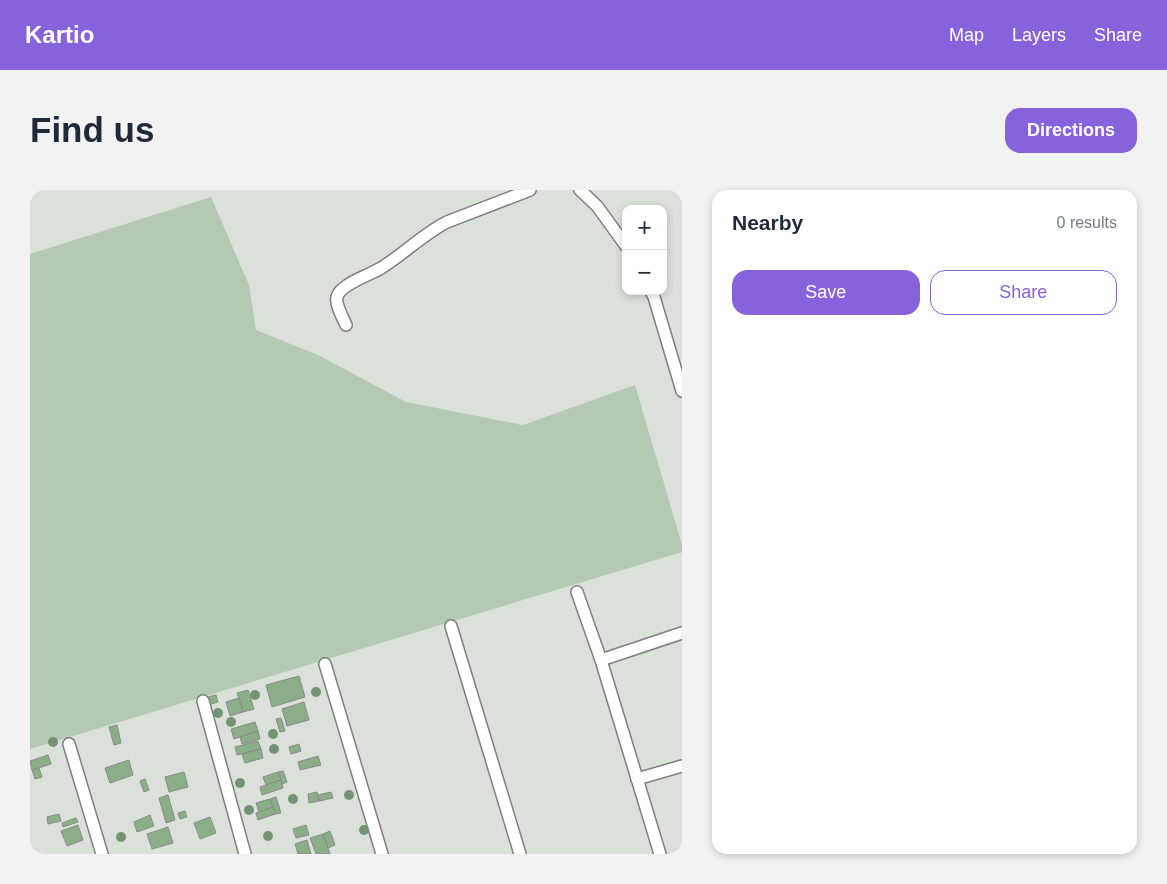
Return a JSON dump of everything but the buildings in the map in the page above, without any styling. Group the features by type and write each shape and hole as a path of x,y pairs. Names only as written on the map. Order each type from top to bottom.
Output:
{"street":[{"path":"346,325 336,299 337,294 345,287 382,268 435,228 530,190"},
{"path":"580,190 596,206 622,241"},
{"path":"653,295 681,387"},
{"path":"577,592 601,660 660,854"},
{"path":"451,626 520,854"},
{"path":"601,660 682,634"},
{"path":"325,664 382,854"},
{"path":"203,702 245,854"},
{"path":"69,744 102,854"},
{"path":"637,779 682,766"}],"green space":[{"path":"211,197 249,285 256,330 318,355 406,402 523,425 635,385 682,545 682,552 30,749 30,254"}]}
